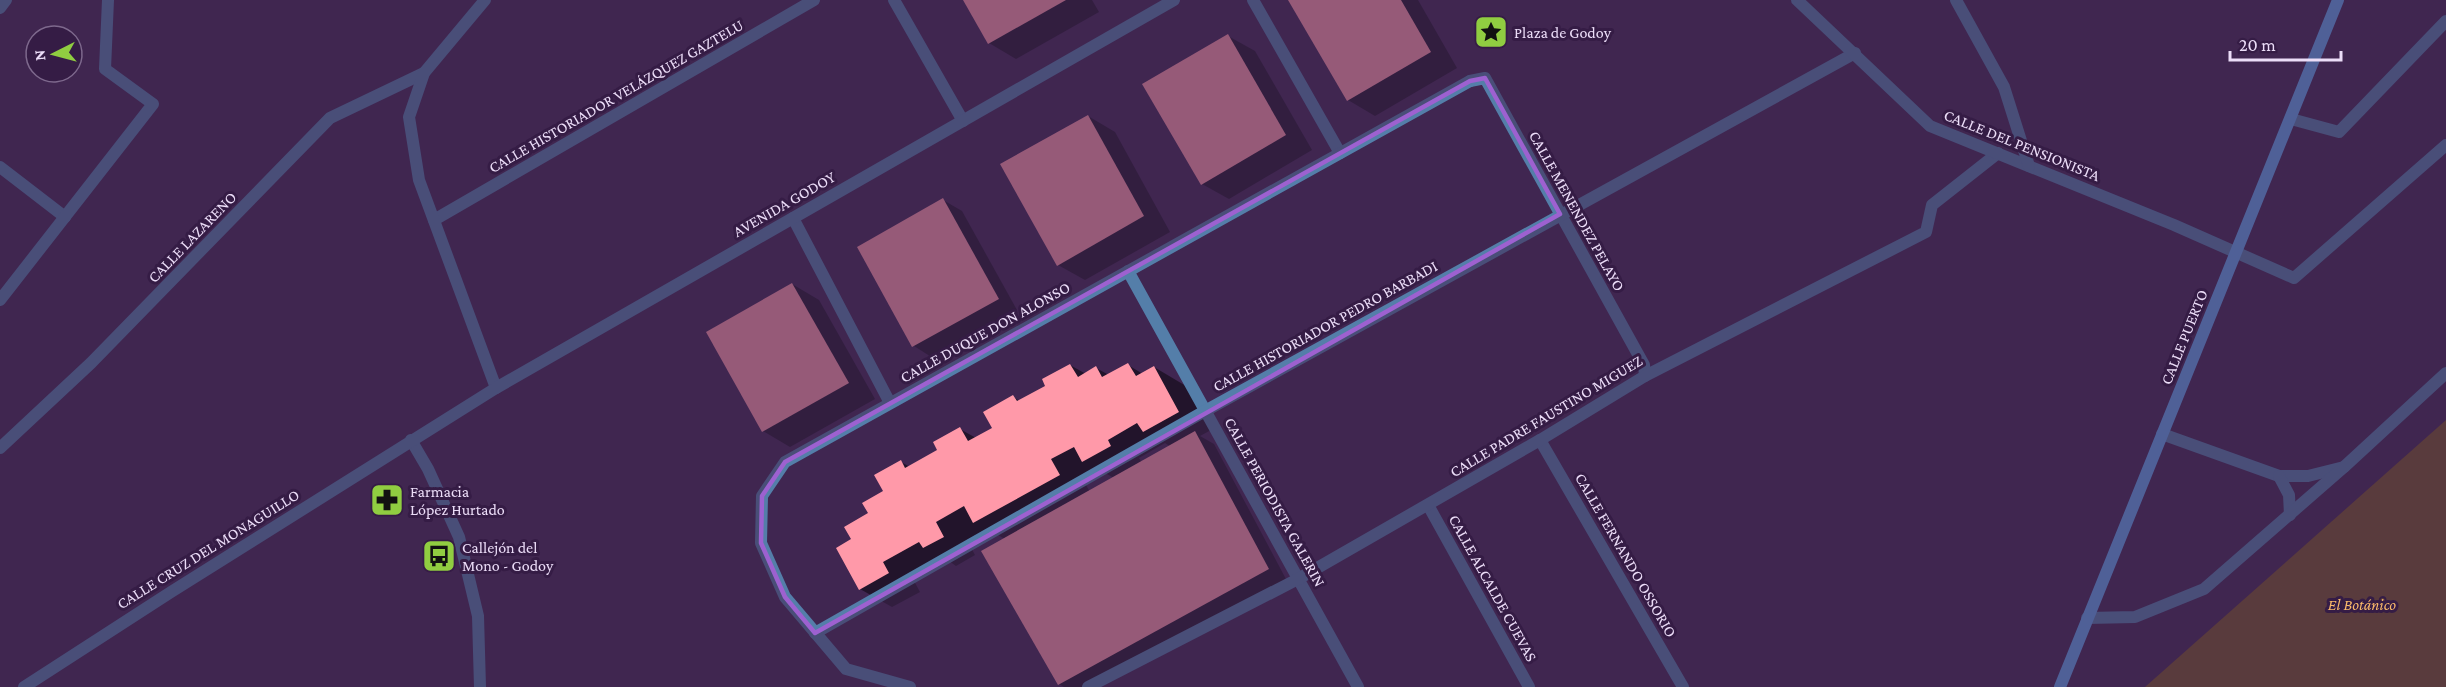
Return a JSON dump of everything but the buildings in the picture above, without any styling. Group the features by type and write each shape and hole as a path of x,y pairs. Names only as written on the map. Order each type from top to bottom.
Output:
{"main road":[{"name":"CALLE PUERTO","path":"2060,687 2338,0"}],"street":[{"path":"0,8 6,0"},
{"path":"0,300 153,104 105,69 108,0"},
{"path":"485,0 424,73 409,117 420,180 496,388"},
{"name":"CALLE HISTORIADOR VELÁZQUEZ GAZTELU","path":"434,220 814,0"},
{"path":"894,0 963,121"},
{"name":"AVENIDA GODOY","path":"411,440 496,388 1174,0"},
{"path":"1253,0 1340,153"},
{"name":"CALLE DEL PENSIONISTA","path":"1797,0 1930,126 2174,225 2294,278 2446,145"},
{"path":"1956,0 2004,87 2029,166"},
{"path":"2291,119 2339,132 2446,21"},
{"name":"CALLE HISTORIADOR PEDRO BARBADI","path":"815,633 1205,411 1855,53"},
{"name":"CALLE LAZARENO","path":"0,448 91,363 330,118 424,73"},
{"name":"CALLE MENENDEZ PELAYO","path":"1470,81 1485,78 1644,365 1645,376"},
{"name":"CALLE DUQUE DON ALONSO","path":"910,687 846,669 785,597 761,543 762,496 784,462 1470,81"},
{"name":"CALLE PADRE FAUSTINO MIGUEZ","path":"1088,687 1298,579 1540,440 1645,376 1926,232 1932,205 1998,153"},
{"path":"0,168 64,217"},
{"path":"793,218 890,403"},
{"name":"CALLE PERIODISTA GALERIN","path":"1128,271 1358,687"},
{"path":"2087,618 2135,617 2204,589 2344,467 2446,373"},
{"path":"2162,434 2279,476 2308,476 2344,467"},
{"path":"411,440 428,469 459,537 478,616 480,687"},
{"name":"CALLE CRUZ DEL MONAGUILLO","path":"24,687 411,440"},
{"name":"CALLE FERNANDO OSSORIO","path":"1540,440 1683,687"},
{"path":"2279,476 2289,495 2290,515"},
{"name":"CALLE ALCALDE CUEVAS","path":"1428,505 1529,687"}],"highlighted area":[{"path":"1485,78 1560,214 815,633 785,597 761,543 762,496 785,462 1470,81"}],"green space":[{"name":"El Botánico","path":"2446,420 2446,687 2145,687"}],"place":[{"name":"Plaza de Godoy","path":"1491,32"},
{"name":"Farmacia López Hurtado","path":"387,500"},
{"name":"Callejón del Mono - Godoy","path":"439,556"}]}
